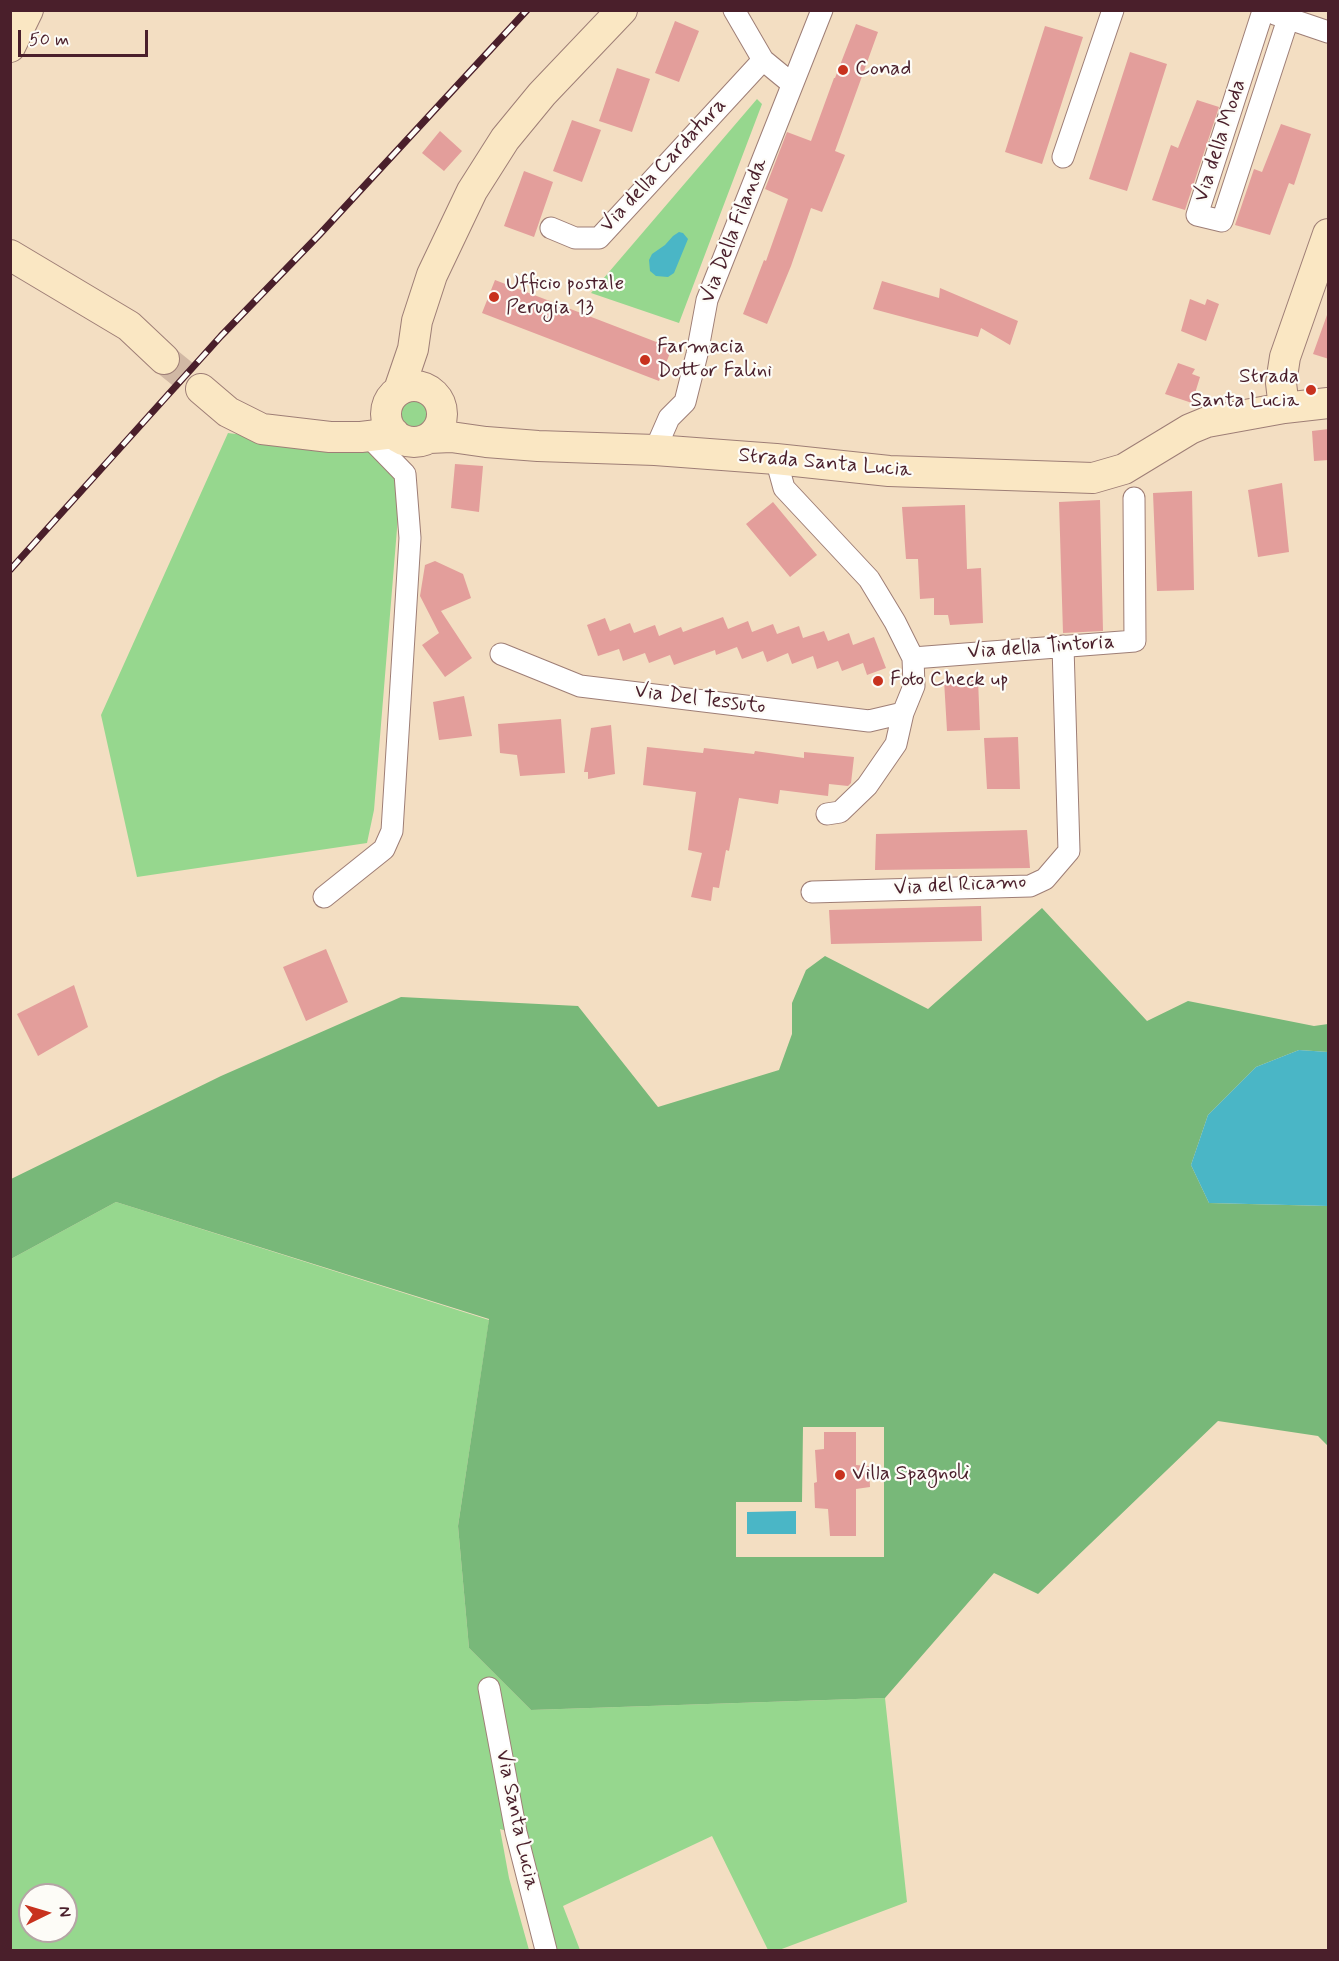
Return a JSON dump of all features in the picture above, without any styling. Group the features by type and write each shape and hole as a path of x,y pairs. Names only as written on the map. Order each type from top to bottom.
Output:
{"street":[{"path":"10,47 28,10"},
{"path":"429,438 440,426 442,419 422,396 413,349 417,321 432,275 472,191 505,139 542,94 622,10"},
{"path":"734,10 763,60 791,83"},
{"name":"Via Della Filanda","path":"655,450 669,418 685,402 707,300 791,83 822,10"},
{"path":"1063,157 1113,10"},
{"name":"Via della Moda","path":"1300,18 1222,221 1197,215 1263,11 1300,18 1329,32"},
{"name":"Via della Cardatura","path":"551,228 575,238 599,238 763,60"},
{"path":"1284,408 1281,383 1285,357 1329,234"},
{"path":"10,255 129,326 164,359"},
{"path":"201,389 228,412 262,429 330,437 381,435 389,427 386,411 393,396 422,396"},
{"name":"Strada Santa Lucia","path":"422,396 454,423 486,442"},
{"name":"Strada Santa Lucia","path":"381,435 407,442 451,437 486,442 655,450 776,459 889,471 1093,478 1124,469 1190,429 1208,422 1284,408 1329,403"},
{"path":"324,897 384,849 392,831 410,538 405,474 381,435"},
{"path":"776,459 784,488 869,579 913,658 914,686 903,713 896,744 867,786 840,812 827,814"},
{"name":"Via della Tintoria","path":"913,658 1135,640 1134,498"},
{"name":"Via del Ricamo","path":"812,892 1030,886 1045,879 1069,851 1063,646"},
{"name":"Via Del Tessuto","path":"501,654 580,686 869,721 903,713"},
{"name":"Via Santa Lucia","path":"489,1688 516,1832 546,1950"}],"green space":[{"path":"757,99 762,104 679,323 591,293"},
{"path":"415,401 425,405 429,415 425,425 415,429 405,425 401,415 405,405"},
{"path":"228,433 370,451 401,480 374,810 367,843 137,877 101,715"},
{"path":"1042,908 1147,1021 1188,1001 1314,1026 1328,1024 1328,1052 1299,1050 1256,1067 1208,1115 1191,1165 1209,1203 1328,1206 1328,1446 1318,1436 1218,1421 1038,1594 994,1573 885,1698 531,1710 469,1648 458,1526 489,1319 116,1202 11,1259 11,1179 221,1076 401,997 578,1006 658,1107 779,1070 792,1034 792,1003 806,970 825,956 928,1009","holes":["803,1427 884,1427 884,1557 736,1557 736,1502 802,1502"]},
{"path":"116,1202 489,1320 458,1526 469,1648 531,1710 885,1698 907,1902 779,1950 768,1950 712,1836 563,1906 580,1950 556,1950 517,1834 500,1829 509,1878 529,1950 11,1950 10,1634 12,1628 10,1626 11,1259"}],"water":[{"path":"679,232 688,239 674,273 668,277 656,276 650,271 649,260 652,254"},
{"path":"1299,1050 1328,1052 1328,1206 1209,1203 1191,1165 1208,1115 1256,1067"},
{"path":"796,1511 796,1534 747,1534 747,1512"}],"building":[{"path":"675,21 699,31 679,82 655,73"},
{"path":"856,24 878,32 835,151 845,155 822,212 811,208 791,266 767,324 743,314 764,260 766,261 788,199 765,189 787,132 811,141"},
{"path":"1045,26 1083,37 1042,164 1005,152"},
{"path":"1130,52 1167,64 1127,191 1089,179"},
{"path":"617,68 650,79 632,132 599,121"},
{"path":"1197,100 1219,107 1185,210 1152,200 1171,145 1178,148"},
{"path":"572,120 601,130 582,182 553,171"},
{"path":"1281,124 1311,134 1294,185 1289,183 1270,235 1235,225 1254,169 1262,172"},
{"path":"440,131 462,151 444,171 422,153"},
{"path":"524,171 553,182 534,237 504,226"},
{"path":"495,280 672,348 659,381 482,313"},
{"path":"882,281 939,298 940,288 1018,321 1010,345 981,328 978,337 873,309"},
{"path":"1190,299 1205,305 1207,299 1219,304 1206,341 1181,331"},
{"path":"1327,315 1329,315 1329,359 1313,354"},
{"path":"1178,363 1195,369 1192,374 1200,377 1192,403 1165,394"},
{"path":"1329,429 1329,460 1314,461 1312,431"},
{"path":"455,464 483,466 479,512 451,508"},
{"path":"1282,483 1289,552 1258,557 1248,490"},
{"path":"1192,491 1194,590 1157,591 1153,493"},
{"path":"1100,500 1103,631 1063,633 1059,502"},
{"path":"773,502 817,555 790,577 746,524"},
{"path":"965,505 967,569 981,568 983,623 950,625 948,615 934,615 934,598 920,599 918,559 906,559 902,507"},
{"path":"435,561 463,574 471,598 441,611 472,658 445,677 422,645 439,633 420,596 425,565"},
{"path":"723,617 728,629 748,621 752,632 773,624 777,634 799,626 803,638 824,631 828,641 849,633 853,645 874,637 886,668 867,675 863,663 842,671 838,661 817,669 813,656 792,664 788,653 767,662 763,651 742,659 737,647 716,655 715,650 674,665 670,655 649,663 645,653 623,661 619,649 598,656 587,625 605,618 610,631 630,623 634,633 655,625 659,636 681,627 683,632"},
{"path":"978,679 980,730 947,731 944,680"},
{"path":"464,696 472,736 439,740 433,702"},
{"path":"561,719 565,773 520,776 517,755 500,753 498,724"},
{"path":"611,725 615,774 588,779 588,772 584,772 591,728"},
{"path":"1018,737 1020,789 987,789 984,738"},
{"path":"647,747 703,753 704,748 754,754 755,751 804,758 804,752 854,757 851,783 848,786 829,784 828,796 780,790 778,804 739,798 719,888 713,887 711,901 691,897 702,853 688,850 696,792 643,785"},
{"path":"1027,830 1030,868 875,870 876,834"},
{"path":"981,906 982,941 831,944 829,910"},
{"path":"326,949 348,1002 306,1021 283,967"},
{"path":"74,985 88,1027 38,1056 17,1014"},
{"name":"Villa Spagnoli","path":"824,1432 856,1432 856,1465 869,1466 870,1487 856,1489 856,1536 830,1536 828,1509 815,1508 814,1483 817,1482 815,1450 824,1449"}],"tunnel":[{"path":"164,359 201,389"}],"railway":[{"path":"10,570 221,336 319,235 527,10"}],"place":[{"name":"Conad","path":"843,70"},
{"name":"Ufficio postale Perugia 13","path":"494,297"},
{"name":"Farmacia Dottor Falini","path":"645,360"},
{"name":"Strada Santa Lucia","path":"1311,390"},
{"name":"Foto Check up","path":"878,681"},
{"name":"Villa Spagnoli","path":"840,1475"}]}
